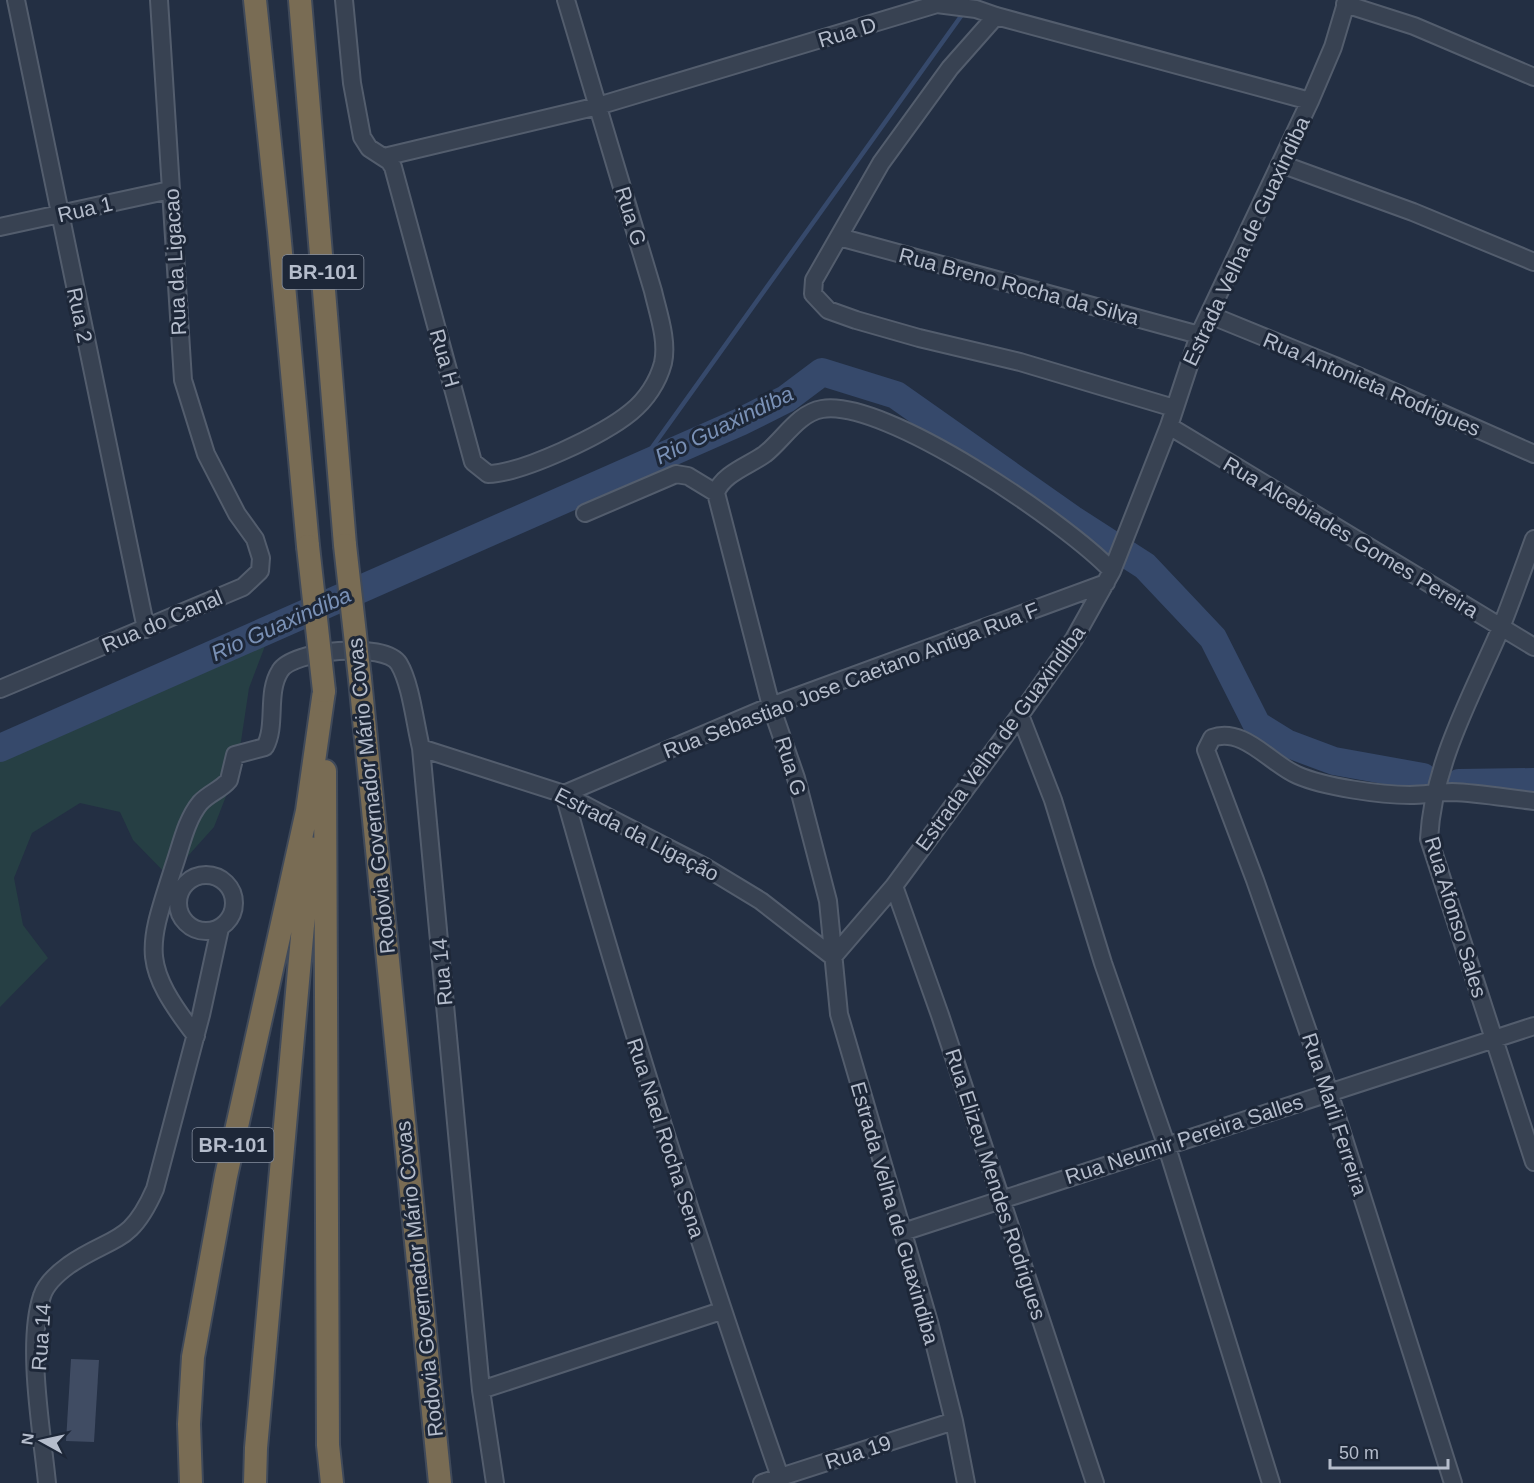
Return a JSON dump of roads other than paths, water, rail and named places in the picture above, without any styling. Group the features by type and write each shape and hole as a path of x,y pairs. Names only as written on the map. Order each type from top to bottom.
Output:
{"highway":[{"name":"Rodovia Governador Mário Covas","path":"255,0 324,691 328,1433 332,1483"},
{"name":"Rodovia Governador Mário Covas","path":"300,0 345,545 439,1473"},
{"name":"BR-101","path":"191,1483 189,1424 193,1357 228,1164 307,811 324,691"},
{"name":"BR-101","path":"255,1483 256,1448 324,691"},
{"path":"439,1473 454,1483"}],"street":[{"name":"Rua 2","path":"16,0 146,629"},
{"name":"Rua da Ligacao","path":"159,0 183,380 206,454 237,514"},
{"name":"Rua H","path":"344,0 352,83 362,137 369,148 384,157 393,167 473,462 483,472 498,473 557,452 595,435 631,412 650,391 662,364 662,327"},
{"name":"Rua G","path":"566,0 662,327"},
{"name":"Rua D","path":"384,157 598,106 939,2 976,9 1310,101"},
{"path":"1346,2 1414,27 1534,77"},
{"name":"Estrada Velha de Guaxindiba","path":"966,1483 954,1421 903,1232 862,1101 839,1014 833,957 894,886 1020,715 1074,639 1112,571 1169,426 1199,335 1310,101 1333,47 1346,2"},
{"path":"996,16 950,68 880,163 812,284 815,298 828,310 919,338 1020,362 1174,408"},
{"path":"1281,164 1413,212 1534,262"},
{"name":"Rua 1","path":"0,227 170,190"},
{"name":"Rua Breno Rocha da Silva","path":"839,237 1199,335"},
{"name":"Rua Antonieta Rodrigues","path":"1210,315 1335,366 1534,454"},
{"path":"585,513 676,474 688,476 716,493 722,482 773,447 807,414 822,409 846,409 882,420 971,466 1074,536 1112,571"},
{"name":"Rua Alcebiades Gomes Pereira","path":"1169,426 1500,628 1534,646"},
{"name":"Rua G","path":"716,493 771,706 796,778 828,901 833,957"},
{"name":"Rua do Canal","path":"0,689 243,587 257,576 261,565 255,539 237,514"},
{"name":"Rua Afonso Sales","path":"1534,539 1500,628 1450,742 1430,816 1429,839 1534,1162"},
{"name":"Rua Sebastiao Jose Caetano Antiga Rua F","path":"564,794 771,706 1112,571"},
{"name":"Rua 14","path":"196,1036 174,1007 157,972 152,952 158,912 195,811 206,797 229,780 235,755 261,750 267,743 276,679 285,665 304,657 336,652 384,653 398,663 421,747 481,1390 495,1483"},
{"path":"1020,715 1053,800 1103,963 1166,1144 1271,1483"},
{"name":"Rua Marli Ferreira","path":"1436,794 1378,793 1298,776 1247,743 1227,735 1212,738 1206,750 1256,880 1329,1092 1453,1483"},
{"name":"Estrada da Ligação","path":"421,747 564,794 705,867 761,901 833,957"},
{"name":"Rua Nael Rocha Sena","path":"564,794 642,1065 721,1311 780,1477"},
{"path":"1436,794 1471,794 1534,801"},
{"name":"Rua Elizeu Mendes Rodrigues","path":"894,886 1002,1199 1095,1483"},
{"name":"Rua 14","path":"47,1483 36,1343 42,1296 47,1286 60,1272 126,1233 141,1218 155,1189 196,1036 220,928"},
{"name":"Rua Neumir Pereira Salles","path":"903,1232 1166,1144 1534,1026"},
{"path":"481,1390 721,1311"},
{"name":"Rua 19","path":"762,1483 954,1421"}],"waterway":[{"path":"638,467 964,12"},
{"name":"Rio Guaxindiba","path":"0,748 740,422 786,399 822,372 896,395 1072,519 1145,566 1213,638 1257,725 1286,743 1334,761 1423,777"},
{"name":"Rio Guaxindiba","path":"1459,783 1534,782"}]}
